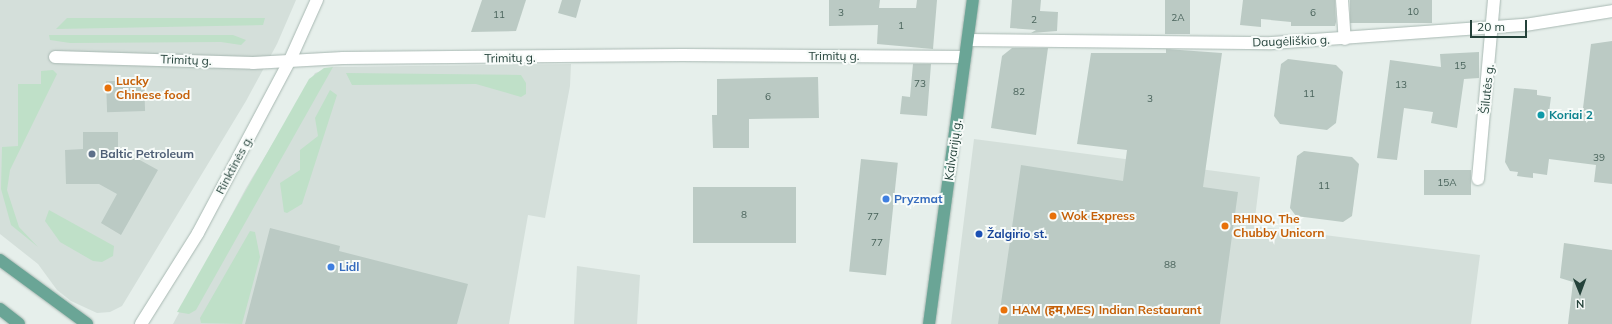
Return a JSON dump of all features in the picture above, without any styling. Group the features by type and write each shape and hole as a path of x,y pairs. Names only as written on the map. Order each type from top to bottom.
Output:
{"main road":[{"name":"Kalvarijų g.","path":"929,324 973,0"},
{"path":"0,260 87,324"},
{"path":"0,309 19,324"}],"street":[{"name":"Rinktinės g.","path":"141,324 198,232 290,60 317,0"},
{"path":"1342,0 1345,39"},
{"name":"Šilutės g.","path":"1478,178 1494,0"},
{"name":"Daugėliškio g.","path":"968,40 1272,43 1491,28 1612,10"},
{"name":"Trimitų g.","path":"55,57 253,63 290,60 682,55 965,57"}],"shaded area":[{"path":"0,0 296,0 277,44 246,101 122,306 110,312 97,313 71,301 57,290 38,264 0,234"},
{"path":"571,64 570,86 545,218 528,215 509,324 173,324 246,188 315,73 333,67"},
{"path":"974,139 1260,177 1254,226 1480,255 1471,324 951,324"},
{"path":"577,266 640,275 637,324 574,324"}],"green space":[{"path":"67,18 265,18 263,25 56,29"},
{"path":"49,35 233,35 246,40 241,45 221,42 70,43 50,40"},
{"path":"333,67 196,310 189,314 177,312 309,79 324,68"},
{"path":"53,70 57,74 10,170 7,190 19,227 38,247 11,225 1,189 2,147 18,146 18,84 41,84 41,71"},
{"path":"346,73 521,75 526,83 526,94 521,97 476,84 352,85"},
{"path":"330,90 337,95 302,204 287,213 284,212 280,183 300,170 300,150 318,136 315,118"},
{"path":"49,210 114,246 113,256 102,262 93,261 60,242 45,221"},
{"path":"250,231 255,232 260,257 242,324 201,323 200,318"}],"building":[{"path":"482,0 526,0 516,31 471,32"},
{"path":"562,0 581,0 576,18 558,13"},
{"path":"829,0 880,0 879,8 916,8 917,0 937,0 933,49 877,44 878,25 829,26"},
{"path":"1012,0 1041,0 1040,11 1058,12 1057,31 1031,33 1036,30 1010,28"},
{"path":"1165,0 1190,0 1190,34 1165,34"},
{"path":"1243,0 1335,0 1335,26 1291,26 1291,22 1261,19 1261,27 1240,25"},
{"path":"1350,0 1432,0 1432,23 1350,23"},
{"name":"Koriai 2","path":"1612,41 1612,184 1594,182 1596,165 1549,159 1547,175 1533,173 1533,178 1517,176 1518,172 1510,171 1505,162 1514,88 1537,90 1537,95 1551,97 1549,112 1582,116 1591,44"},
{"path":"1012,48 1048,48 1036,135 991,128 1002,56"},
{"path":"1166,49 1222,53 1203,187 1238,192 1220,324 998,324 1021,165 1123,181 1127,150 1077,144 1091,53 1166,53"},
{"path":"1479,52 1479,78 1464,79 1457,128 1431,123 1433,112 1404,108 1397,160 1377,158 1390,60 1441,67 1440,54"},
{"path":"1288,59 1336,65 1343,72 1336,123 1327,130 1280,124 1274,116 1281,64"},
{"path":"913,64 931,64 927,116 900,114 902,96 910,97"},
{"path":"818,77 819,118 749,119 749,148 713,148 712,115 717,115 717,79"},
{"path":"144,80 145,111 107,112 106,81"},
{"path":"83,132 118,132 118,148 158,170 121,235 101,223 117,194 99,184 66,184 65,150 83,149"},
{"path":"1304,151 1352,157 1359,164 1352,216 1343,222 1296,216 1290,208 1297,156"},
{"path":"861,159 898,163 886,275 849,271"},
{"path":"1424,170 1471,170 1471,195 1424,195"},
{"path":"693,187 796,187 796,243 693,243"},
{"name":"Lidl","path":"270,228 340,246 339,251 468,284 457,324 245,324"},
{"path":"1564,243 1612,250 1612,324 1568,324 1573,282 1560,278"}],"place":[{"name":"Lucky Chinese food","path":"108,88"},
{"name":"Koriai 2","path":"1541,115"},
{"name":"Baltic Petroleum","path":"92,154"},
{"name":"Pryzmat","path":"886,199"},
{"name":"Wok Express","path":"1053,216"},
{"name":"RHINO, The Chubby Unicorn","path":"1225,226"},
{"name":"Žalgirio st.","path":"979,234"},
{"name":"Lidl","path":"331,267"},
{"name":"HAM (हम,MES) Indian Restaurant","path":"1004,310"}]}
